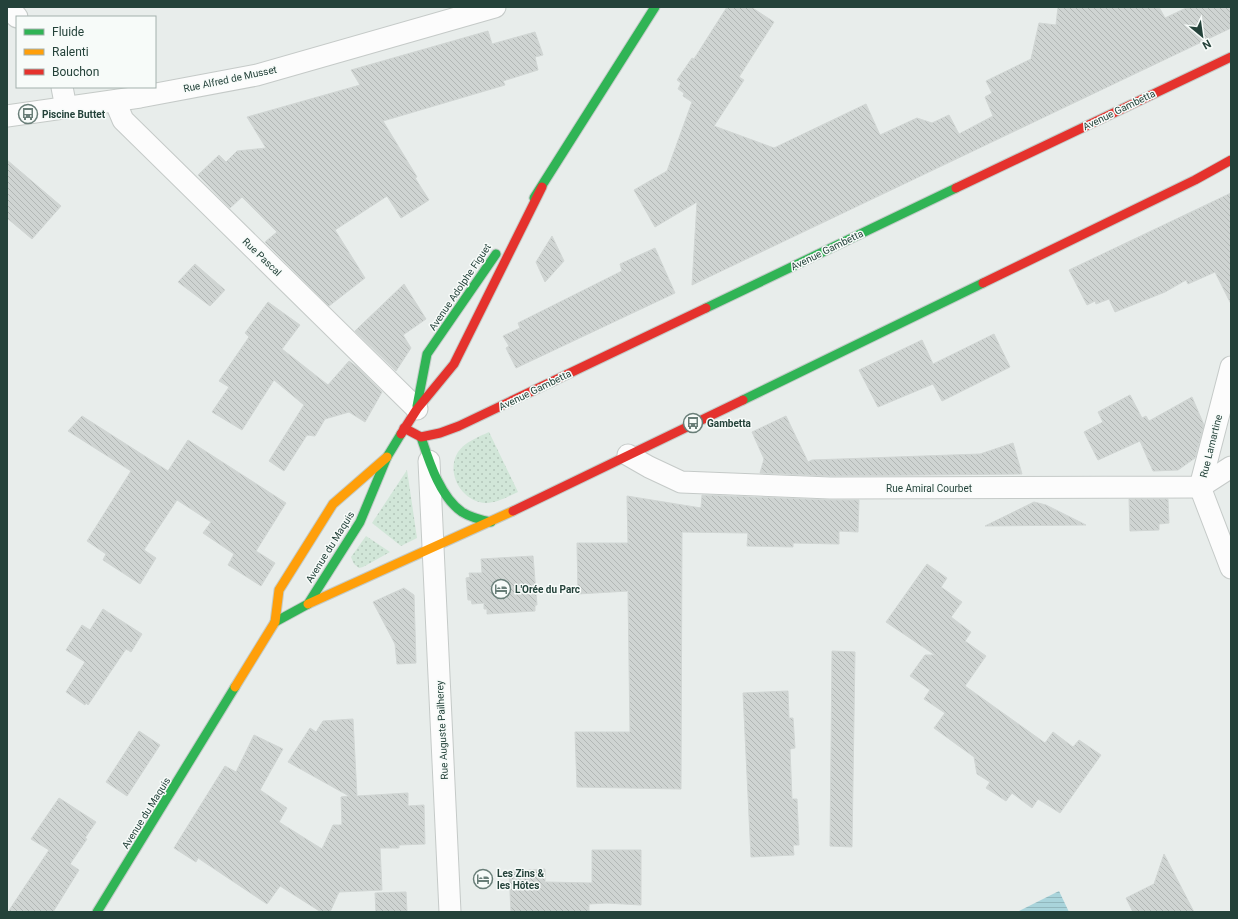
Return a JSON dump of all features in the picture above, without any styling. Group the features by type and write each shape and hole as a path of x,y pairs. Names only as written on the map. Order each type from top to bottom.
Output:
{"main road":[{"name":"Avenue Adolphe Figuet","path":"417,409 427,354 542,187 655,7"},
{"name":"Avenue Gambetta","path":"421,437 440,433 459,426 1231,57"},
{"path":"308,604 491,522 1174,190 1231,160"},
{"name":"Avenue Adolphe Figuet","path":"387,457 417,409 454,364 542,187"},
{"path":"404,428 421,437 428,458 447,498 460,511 474,518 491,522"},
{"name":"Avenue du Maquis","path":"275,622 308,604 360,522 387,457"},
{"name":"Avenue du Maquis","path":"97,912 275,622 279,590 333,504 387,457"}],"street":[{"path":"8,7 16,16"},
{"name":"Rue Alfred de Musset","path":"7,116 115,101 257,75 495,7"},
{"path":"62,88 66,108"},
{"name":"Rue Pascal","path":"115,101 123,120 417,409"},
{"name":"Rue Lamartine","path":"1231,367 1200,487 1231,568"},
{"name":"Rue Amiral Courbet","path":"628,455 649,468 681,482 830,488 1200,487"},
{"path":"428,458 434,547"},
{"path":"1200,487 1231,467"},
{"name":"Rue Auguste Pailherey","path":"434,547 450,912"}],"green space":[{"path":"489,432 518,492 499,501 486,503 470,498 463,492 455,477 454,460 464,445"},
{"path":"407,470 417,538 401,546 372,523"},
{"path":"366,536 390,552 359,568 354,564 351,557"}],"water":[{"path":"1059,891 1069,912 1017,912"}],"building":[{"path":"727,7 751,7 774,22 739,77 744,80 714,126 774,148 866,104 880,135 917,118 932,123 949,115 959,134 993,116 985,97 992,93 986,81 1031,59 1039,23 1056,25 1058,7 1159,7 1165,18 1188,7 1231,7 1231,28 692,285 697,202 655,227 634,190 667,171 692,102 683,96 684,93 678,89 681,83 677,80 692,58 694,59"},
{"path":"488,31 492,44 535,32 543,55 535,57 538,70 503,81 505,85 383,121 417,177 415,178 429,200 401,218 387,196 335,230 365,278 329,306 265,242 277,232 242,197 230,208 198,175 219,155 226,162 237,151 266,148 247,117 360,85 351,70"},
{"path":"7,160 61,206 32,239 7,218"},
{"path":"1231,193 1231,304 1215,272 1188,284 1186,280 1165,292 1115,312 1109,299 1096,304 1095,301 1087,305 1069,270"},
{"path":"552,236 564,261 545,282 536,262"},
{"path":"655,248 675,293 516,368 506,348 509,346 503,336 520,328 518,323 622,271 620,264"},
{"path":"195,264 225,290 210,306 178,282"},
{"path":"404,284 426,319 403,335 411,348 396,371 355,331"},
{"path":"268,302 300,325 282,349 328,385 349,361 382,392 365,422 349,412 325,419 315,436 307,435 284,471 269,461 304,405 274,380 242,430 212,412 229,387 219,381 249,337 245,333"},
{"path":"994,334 1010,367 942,401 933,384 878,407 859,370 922,340 933,364"},
{"path":"1130,395 1142,418 1146,416 1149,421 1192,397 1204,425 1195,458 1178,470 1153,471 1140,441 1098,460 1084,432 1103,422 1098,412"},
{"path":"82,416 168,471 188,440 286,503 256,551 275,563 261,586 228,565 234,554 203,533 211,522 177,500 144,550 156,558 140,584 103,560 106,554 87,541 131,471 68,431"},
{"path":"786,416 808,462 812,460 980,454 1013,443 1022,474 830,476 760,473 764,459 752,432"},
{"path":"702,495 859,500 858,532 839,531 839,544 793,543 793,547 747,546 748,533 682,532 681,789 577,787 575,732 630,732 628,591 578,594 577,543 628,543 627,496 701,508"},
{"path":"1129,499 1168,499 1169,523 1159,524 1159,530 1130,531"},
{"path":"1034,502 1046,505 1086,525 985,526"},
{"name":"L'Orée du Parc","path":"533,556 537,605 535,605 535,611 487,614 487,609 484,609 484,603 472,604 471,600 468,600 466,578 470,577 469,573 482,573 481,559"},
{"path":"927,564 947,578 941,587 962,602 951,617 971,632 965,641 986,656 965,686 1045,743 1053,732 1073,747 1079,740 1101,755 1060,813 1038,799 1032,808 1012,793 1006,801 986,788 990,782 977,774 974,757 934,728 945,713 924,699 930,690 910,676 925,655 935,655 886,622"},
{"path":"404,588 414,595 416,663 397,664 395,644 373,602"},
{"path":"103,609 142,634 131,652 126,649 88,705 86,703 85,705 66,692 85,662 66,650 82,625 90,630"},
{"path":"832,651 855,652 852,847 830,846"},
{"path":"788,691 789,718 793,718 795,748 790,749 792,799 797,799 799,845 793,845 794,855 751,857 743,693"},
{"path":"353,719 357,796 408,793 408,806 424,805 425,844 399,845 399,848 380,848 382,890 339,892 330,912 321,912 280,886 267,904 198,858 196,862 174,848 225,766 236,772 254,735 283,749 260,790 287,808 279,822 322,849 333,825 342,825 341,797 349,796 288,762 310,728 316,732 323,721"},
{"path":"139,731 160,745 127,796 106,782"},
{"path":"59,798 96,822 85,838 87,839 70,864 79,870 53,912 8,912 49,850 31,839"},
{"path":"592,850 641,850 641,905 607,903 589,904 589,912 511,912 509,871 545,869 545,882 592,883"},
{"path":"1164,854 1194,912 1133,912 1126,898 1154,884"},
{"path":"406,892 407,912 376,912 375,893"}],"traffic: fast":[{"path":"534,198 655,7"},
{"path":"706,308 956,188"},
{"path":"417,406 427,354 496,254"},
{"path":"743,400 983,283"},
{"path":"275,622 308,604 360,522 387,457 401,434"},
{"path":"421,437 436,478 447,497 465,514 491,522"},
{"path":"97,912 235,687"}],"traffic: slow":[{"path":"235,687 275,622 279,590 333,504 387,457"},
{"path":"308,604 513,511"}],"traffic: jam":[{"path":"956,188 1231,57"},
{"path":"983,283 1195,180 1231,160"},
{"path":"401,434 417,409 454,364 542,187"},
{"path":"404,428 421,437 440,433 459,426 706,308"},
{"path":"513,511 743,400"}],"place":[{"name":"Piscine Buttet","path":"28,114"},
{"name":"Gambetta","path":"693,423"},
{"name":"L'Orée du Parc","path":"501,589"},
{"name":"Les Zins & les Hôtes","path":"483,879"}]}
